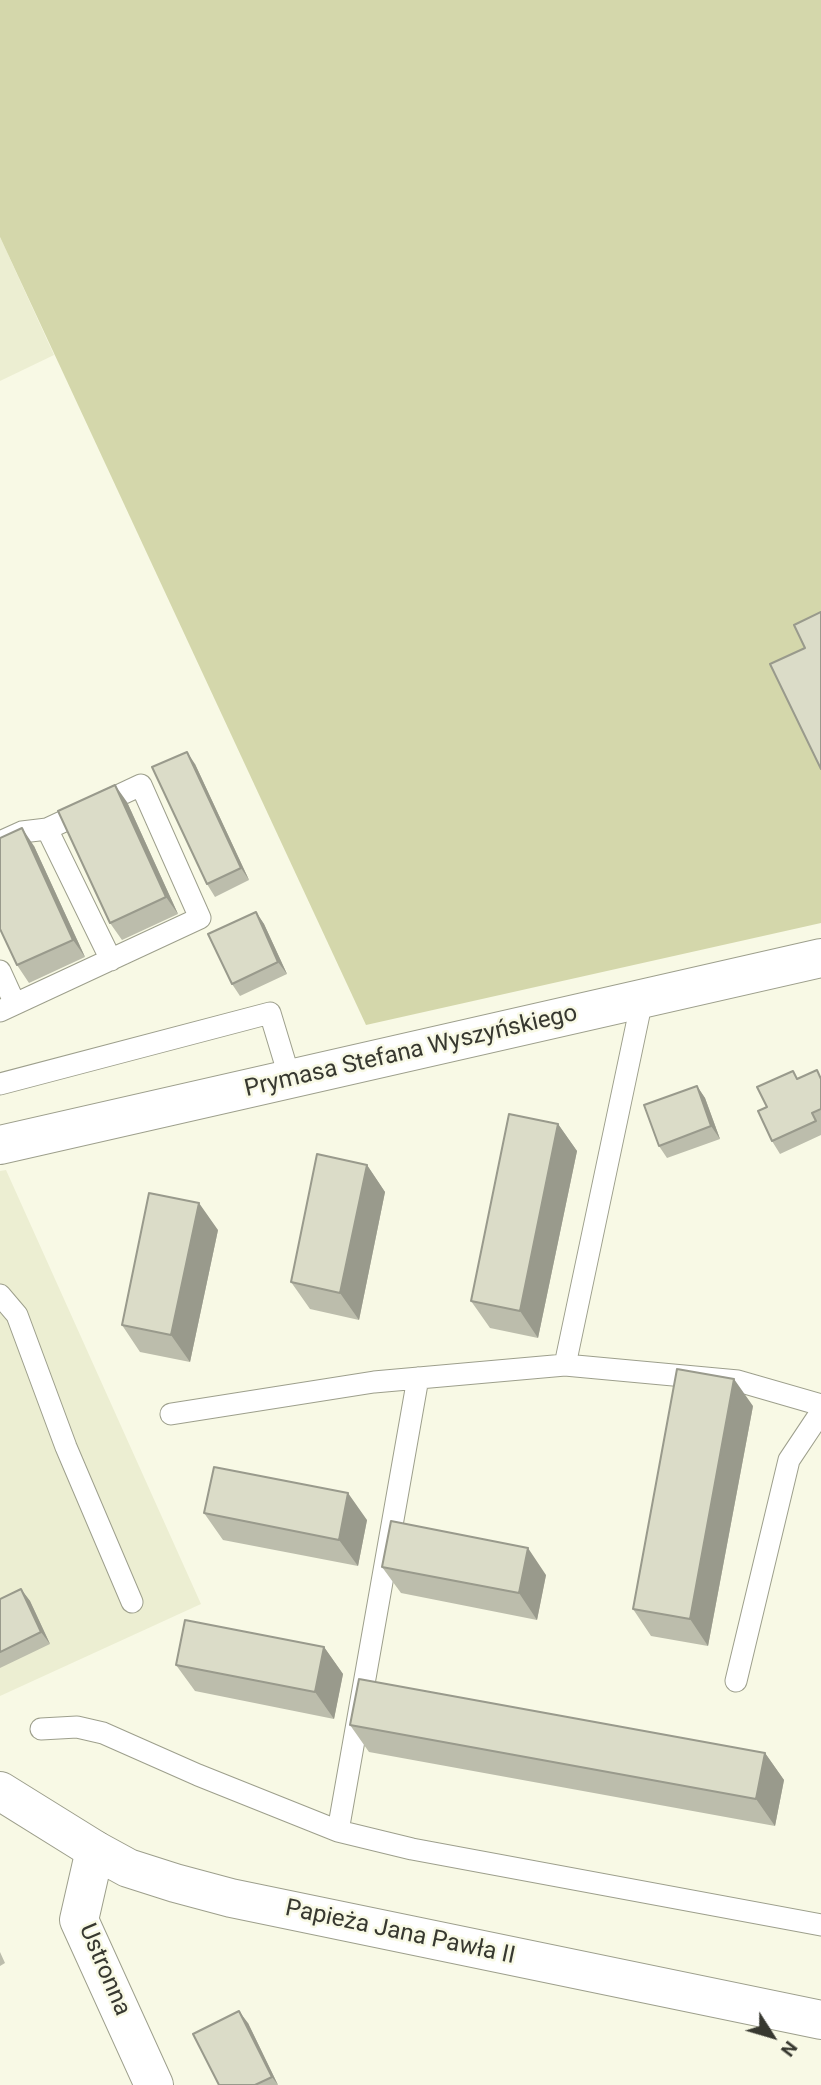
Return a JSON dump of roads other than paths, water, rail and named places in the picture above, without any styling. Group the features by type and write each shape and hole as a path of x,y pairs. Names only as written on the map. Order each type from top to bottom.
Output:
{"street":[{"name":"Prymasa Stefana Wyszyńskiego","path":"0,1144 821,958"},
{"name":"Papieża Jana Pawła II","path":"0,1791 128,1868 231,1898 821,2021"},
{"name":"Ustronna","path":"95,1850 79,1920 155,2085"}],"lane":[{"path":"0,842 22,832 47,829 141,785 200,918 8,1008 0,971"},
{"path":"47,829 111,960"},
{"path":"565,1365 642,1000"},
{"path":"0,1084 270,1013 290,1079"},
{"path":"0,1295 17,1315 66,1447 132,1602"},
{"path":"171,1414 374,1382 565,1365 738,1381 821,1405"},
{"path":"338,1831 418,1378"},
{"path":"736,1681 789,1460 821,1412"},
{"path":"41,1729 77,1727 103,1733 198,1775 338,1831 412,1849 821,1925"}]}
